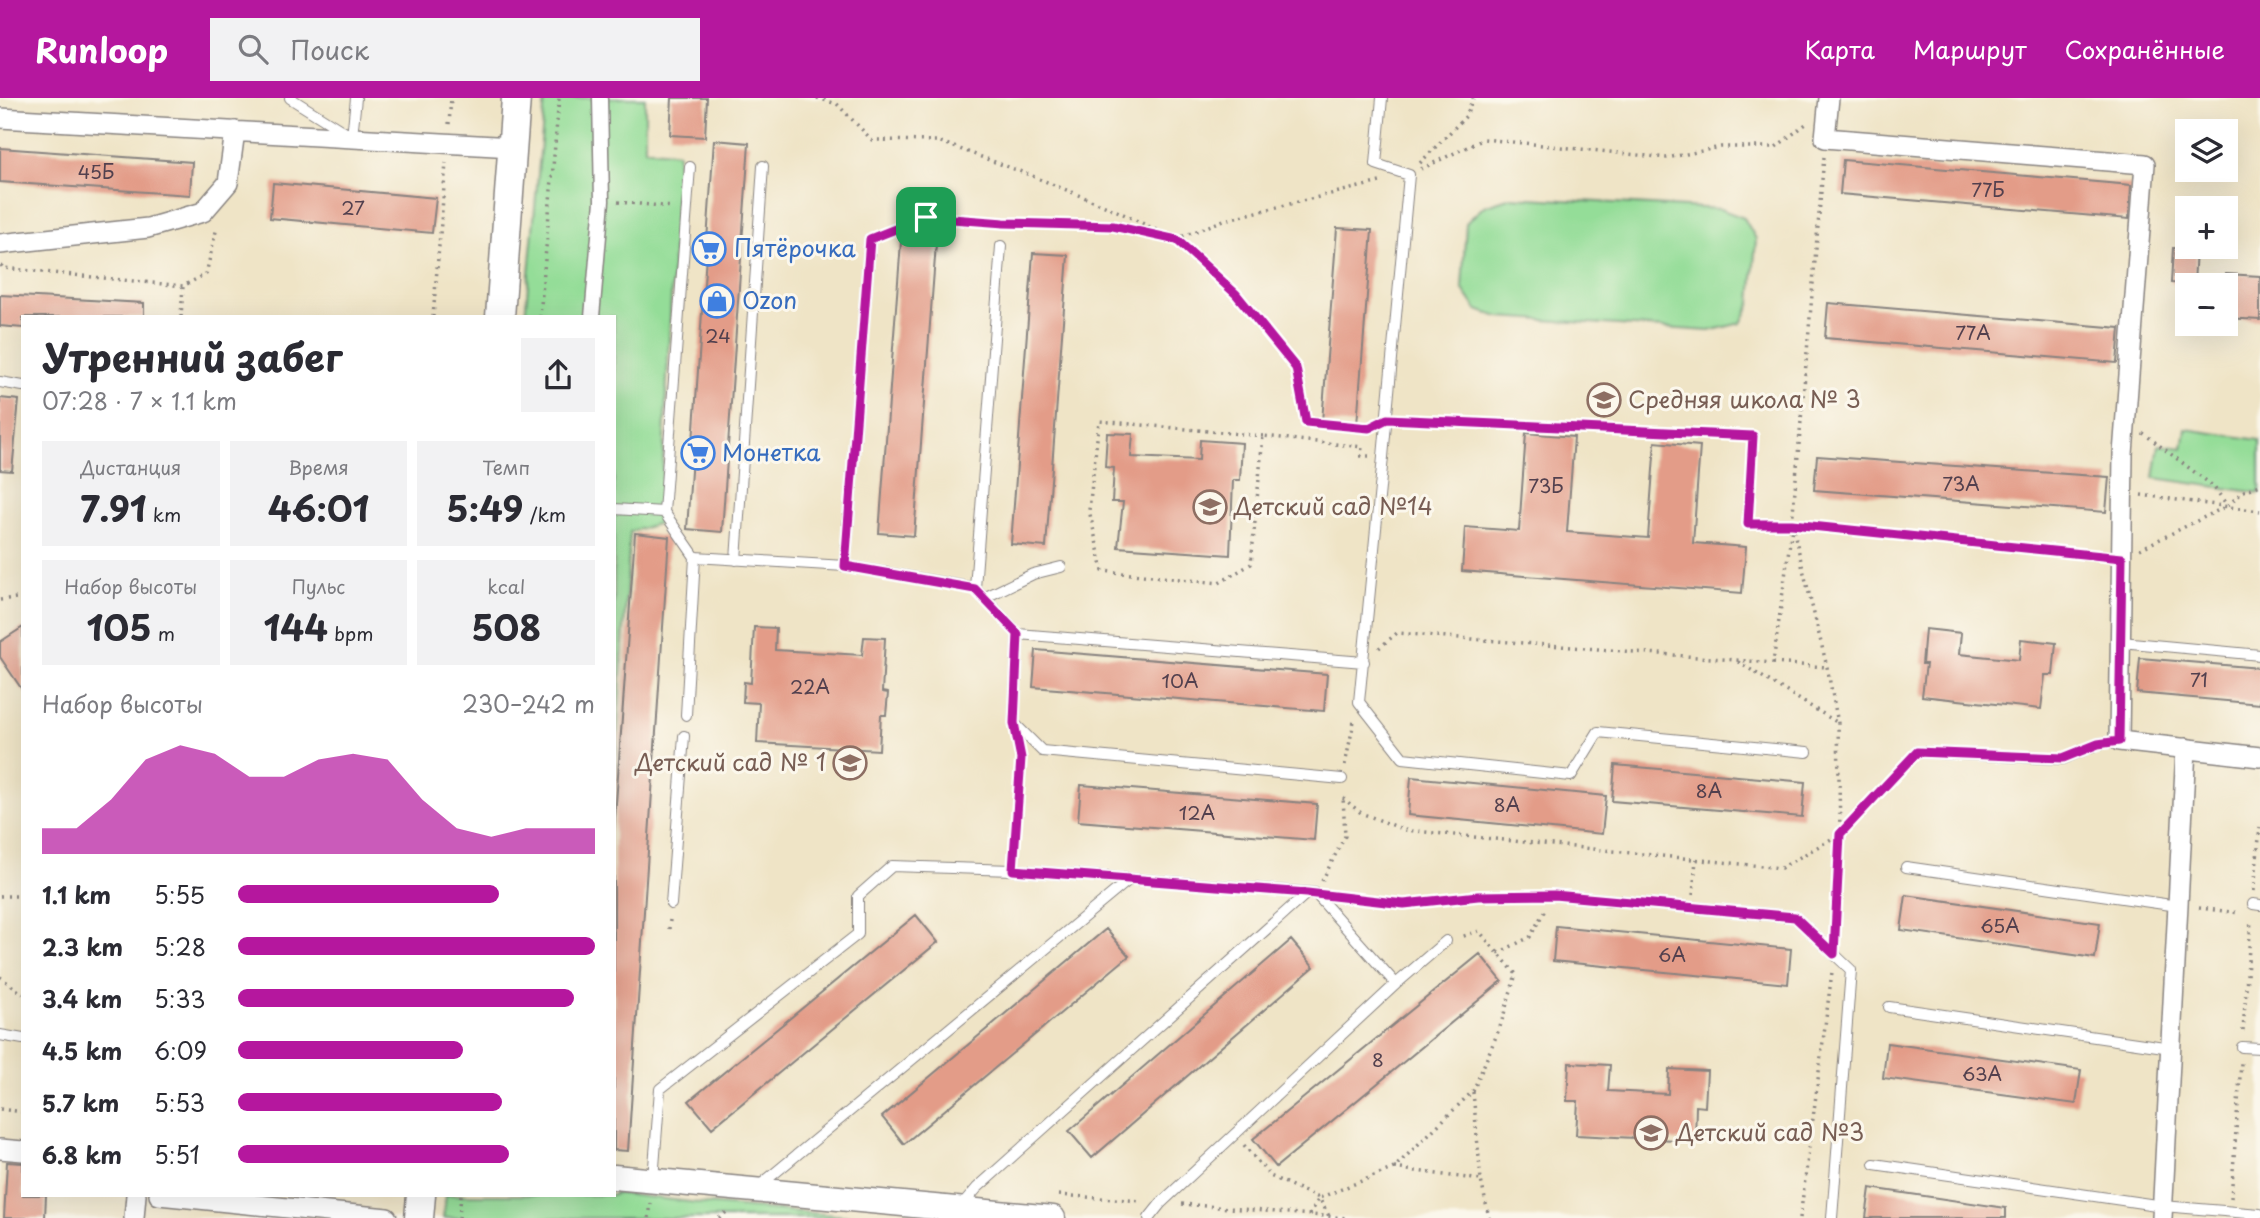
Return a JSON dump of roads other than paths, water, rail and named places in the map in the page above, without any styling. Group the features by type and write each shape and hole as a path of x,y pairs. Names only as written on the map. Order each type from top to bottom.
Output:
{"main road":[{"path":"500,315 516,98"},
{"path":"419,1218 421,1197"}],"street":[{"path":"592,315 602,201 600,98"},
{"path":"1828,103 1825,138 2145,164 2125,419 2119,741 2260,757"},
{"path":"0,118 513,147"},
{"path":"0,244 148,229 203,212 228,183 235,131"},
{"path":"2162,1212 2186,748"},
{"path":"0,1149 21,1151"},
{"path":"616,1177 1053,1218"},
{"path":"134,1218 136,1197"},
{"path":"179,1197 387,1218"}],"lane":[{"path":"290,98 352,137 356,98"},
{"path":"1382,98 1376,164 1409,175 1359,702 1403,758 1571,776 1598,733 1807,752"},
{"path":"736,559 763,166"},
{"path":"685,715 695,557 664,512 690,167"},
{"path":"845,566 870,239"},
{"path":"975,589 1001,246"},
{"path":"0,382 21,386"},
{"path":"616,509 664,512"},
{"path":"695,557 845,566 975,589 1018,634 1364,662"},
{"path":"984,598 1033,574 1061,568"},
{"path":"1018,634 1014,723 1042,751 1342,779"},
{"path":"2121,642 2260,655"},
{"path":"671,904 684,736"},
{"path":"1917,752 2063,758 2098,744 2119,741"},
{"path":"653,1181 660,1089 858,934 858,896 892,866 1013,870 1311,893 1396,984"},
{"path":"1906,867 2178,906"},
{"path":"755,1189 1130,879"},
{"path":"958,1210 977,1188 1311,893"},
{"path":"1554,895 1795,917 1851,970 1832,1218"},
{"path":"1149,1218 1161,1203 1396,984 1446,941"},
{"path":"1889,1007 2171,1048"},
{"path":"0,1035 21,1040"},
{"path":"2242,1047 2260,1048"},
{"path":"1874,1164 2162,1212 2260,1214"}],"place":[{"name":"Пятёрочка","path":"709,249"},
{"name":"Ozon","path":"717,301"},
{"name":"Средняя школа № 3","path":"1604,400"},
{"name":"Монетка","path":"698,453"},
{"name":"Детский сад №14","path":"1210,507"},
{"name":"Детский сад № 1","path":"850,763"},
{"name":"Детский сад №3","path":"1651,1133"}]}
